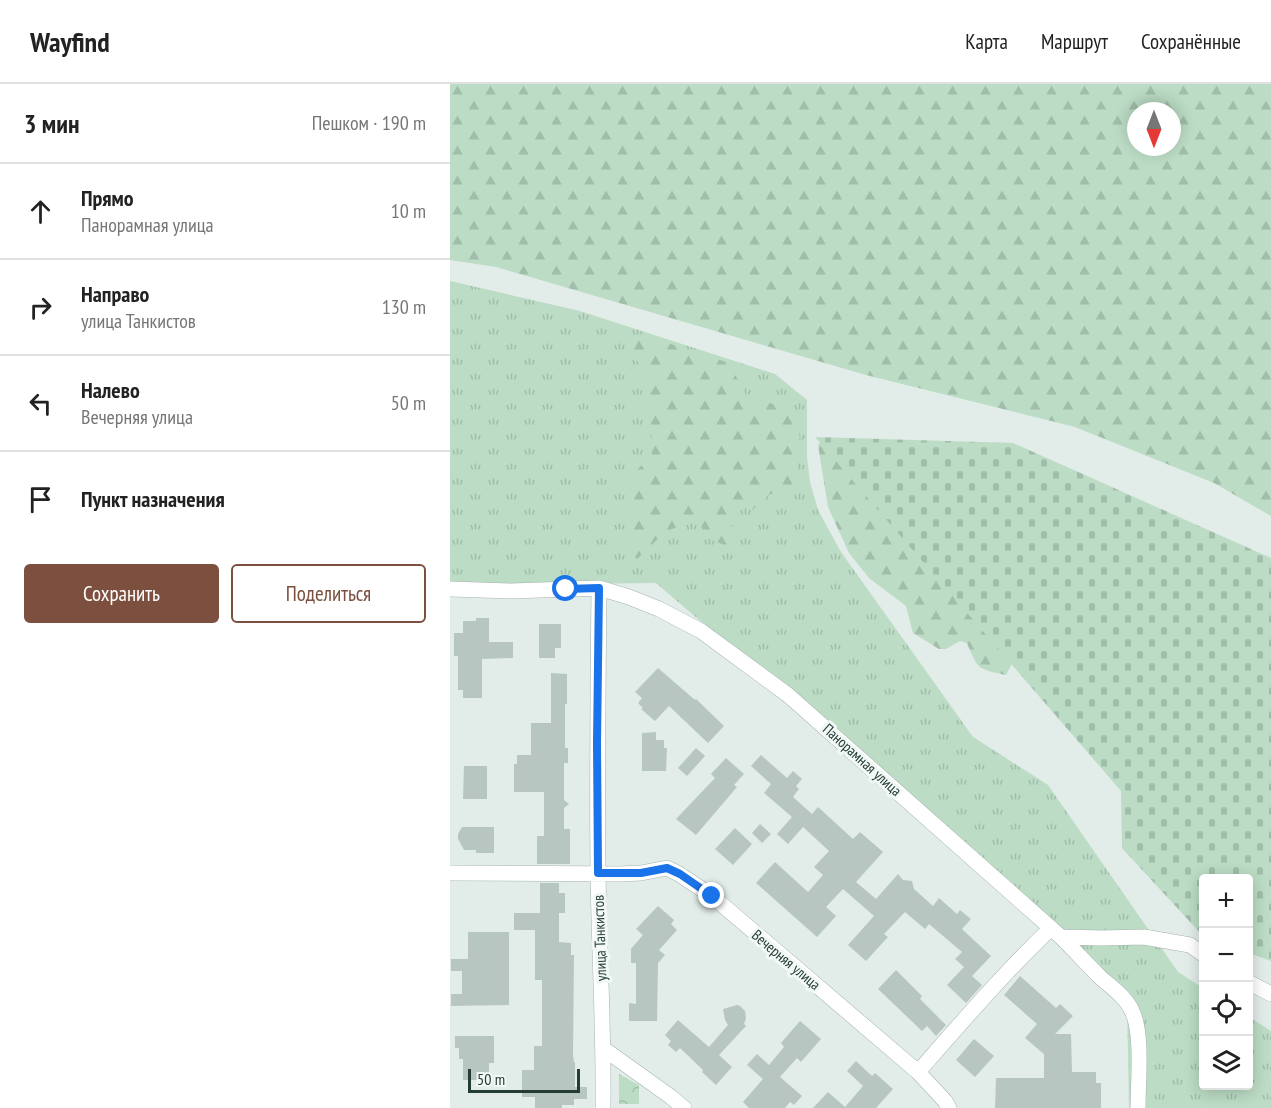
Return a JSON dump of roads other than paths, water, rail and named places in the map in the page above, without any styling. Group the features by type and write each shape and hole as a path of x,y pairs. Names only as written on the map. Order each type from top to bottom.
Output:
{"street":[{"name":"Панорамная улица","path":"450,589 511,591 599,588 630,597 659,609 700,631 789,694 1056,932 1122,997 1131,1008 1136,1022 1138,1108"},
{"name":"улица Танкистов","path":"599,588 598,873 604,1049 603,1108"},
{"name":"Вечерняя улица","path":"450,873 641,873 667,868 680,874 712,896 918,1072 949,1108"},
{"path":"918,1072 1032,947 1056,932 1102,938 1144,937 1190,945 1199,952"},
{"path":"1253,985 1271,994"},
{"path":"604,1049 684,1108"}]}
